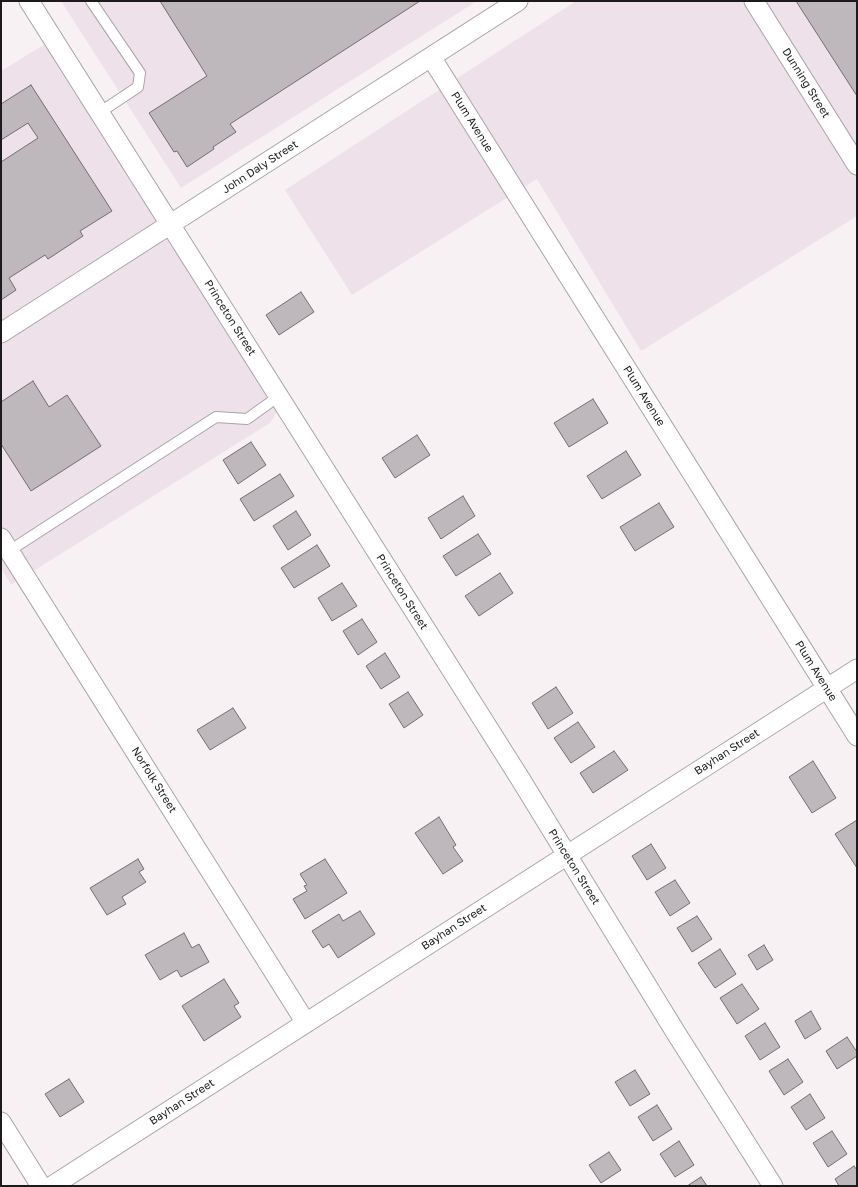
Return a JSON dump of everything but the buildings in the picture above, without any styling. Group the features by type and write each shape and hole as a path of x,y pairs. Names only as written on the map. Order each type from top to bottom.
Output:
{"street":[{"name":"Princeton Street","path":"29,1 521,780 566,855 773,1186"},
{"name":"John Daly Street","path":"1,333 518,1"},
{"name":"Dunning Street","path":"754,1 857,165"},
{"name":"Plum Avenue","path":"431,57 857,736"},
{"name":"Norfolk Street","path":"5,544 306,1023"},
{"name":"Bayhan Street","path":"52,1186 857,669"},
{"path":"1,1122 41,1186"}],"lane":[{"path":"91,1 140,74 138,87 99,113"},
{"path":"5,544 216,418 247,419 279,396"}],"shaded area":[{"path":"61,1 477,1 181,188"},
{"path":"576,1 857,1 857,216 641,351 537,179 352,295 285,190"},
{"path":"45,44 277,412 270,423 11,585 1,568 1,71"}]}
